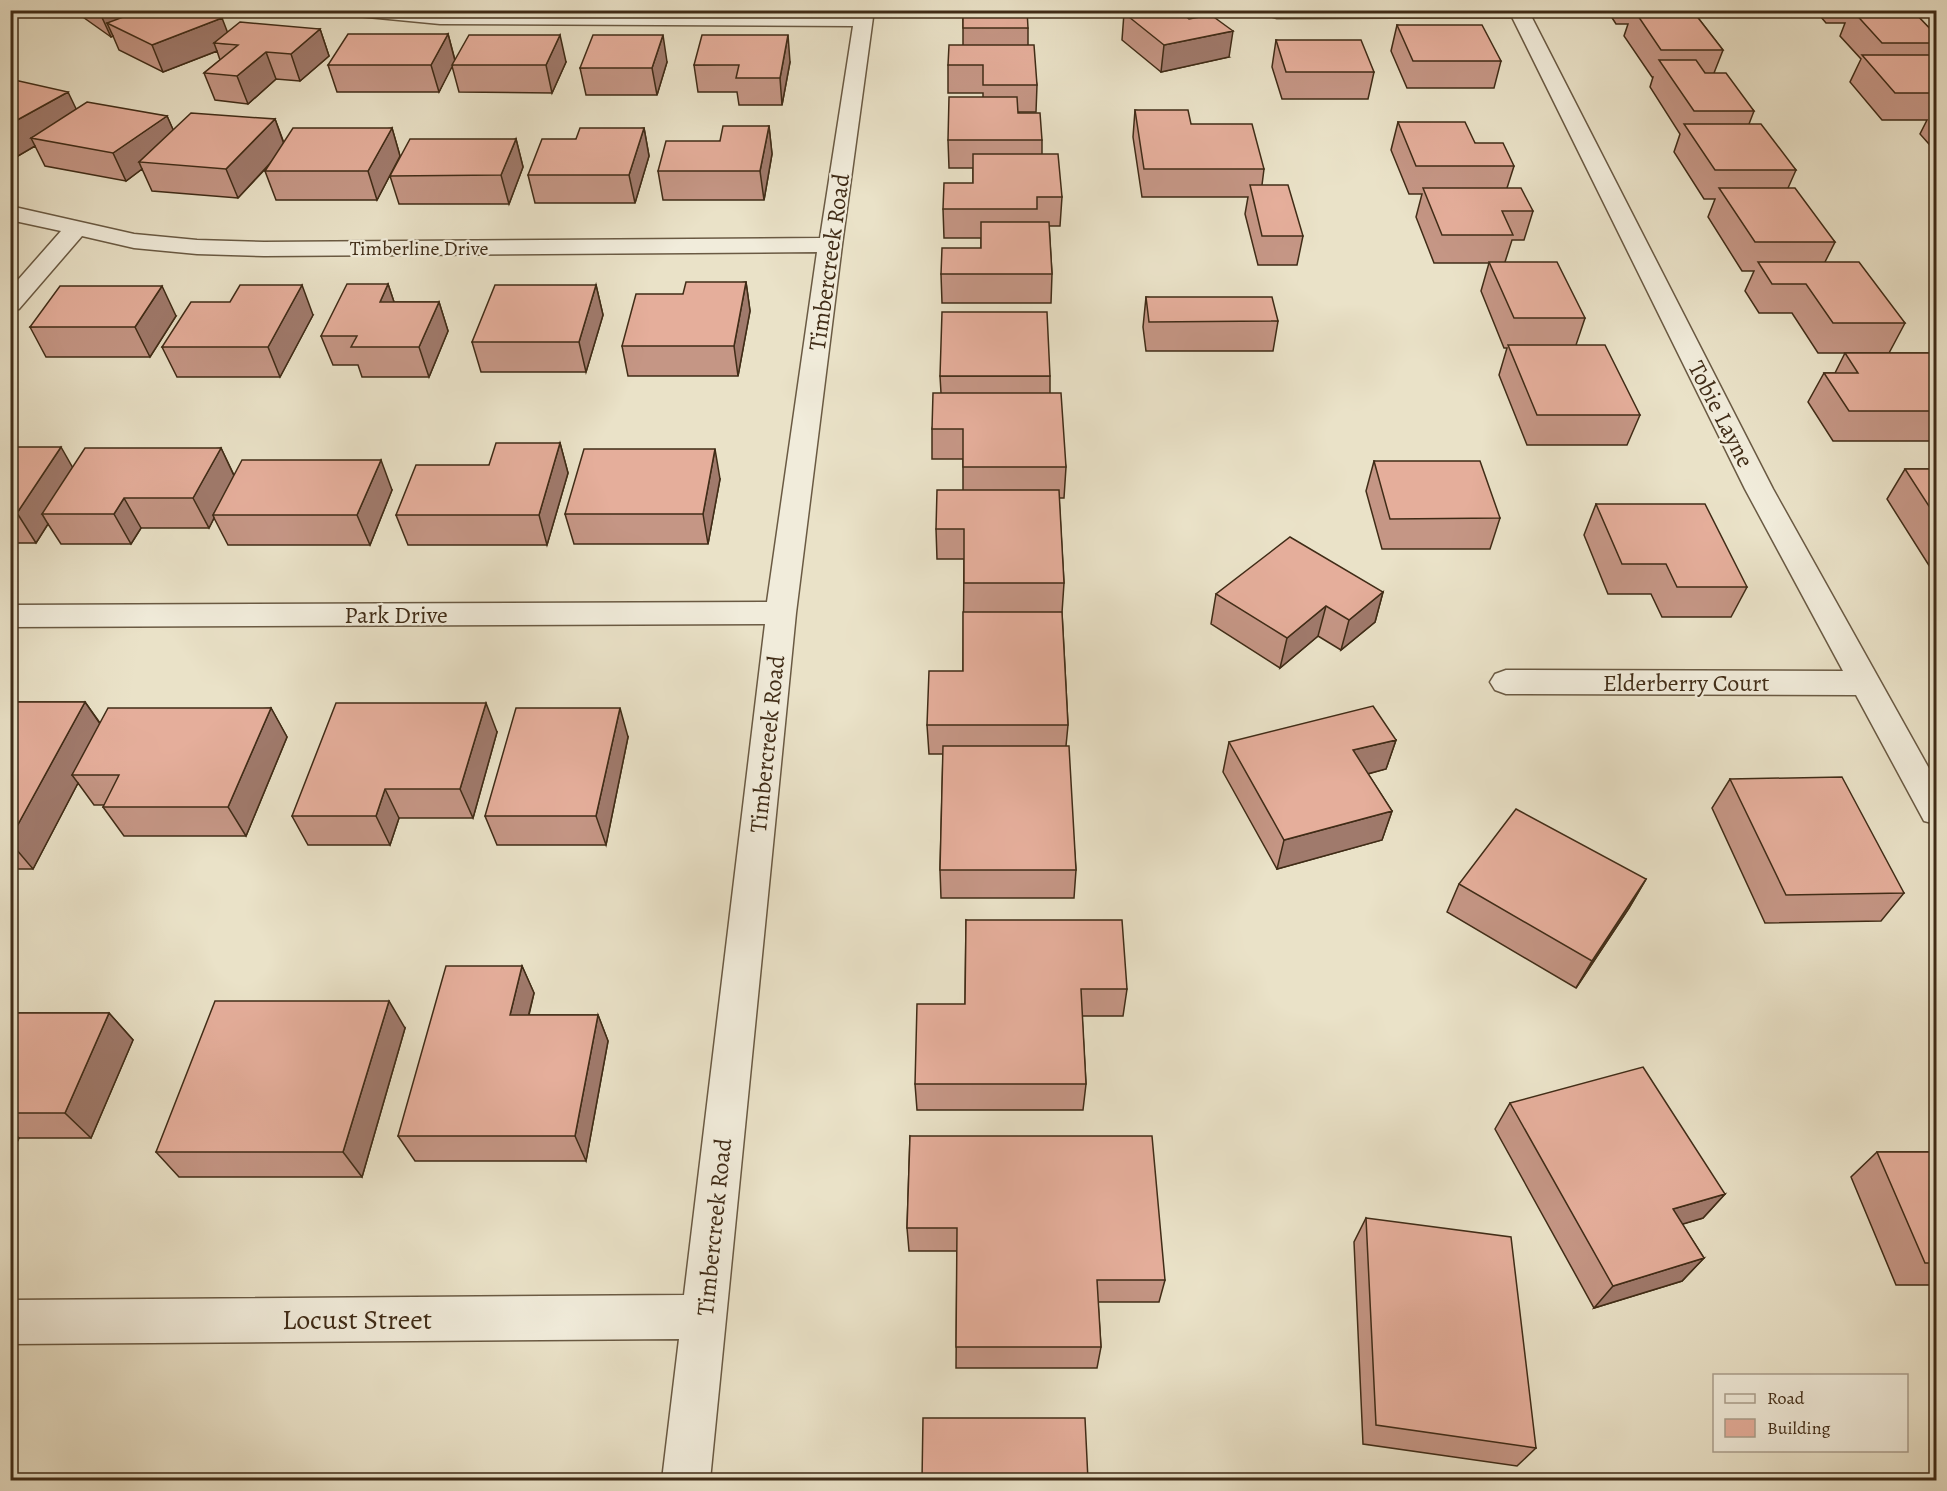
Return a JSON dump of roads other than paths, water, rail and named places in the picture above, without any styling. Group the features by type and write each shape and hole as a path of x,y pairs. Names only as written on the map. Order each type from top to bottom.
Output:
{"street":[{"path":"357,10 440,18 865,15"},
{"path":"1277,12 1518,11"},
{"name":"Tobie Layne","path":"1518,11 1759,489 1936,811"},
{"name":"Timbercreek Road","path":"686,1480 781,613 830,245 865,15"},
{"name":"Timberline Drive","path":"10,213 134,241 197,247 264,249 830,245"},
{"path":"10,304 76,229"},
{"name":"Park Drive","path":"10,616 781,613"},
{"name":"Elderberry Court","path":"1506,682 1866,683"},
{"name":"Locust Street","path":"10,1323 704,1317"}]}
